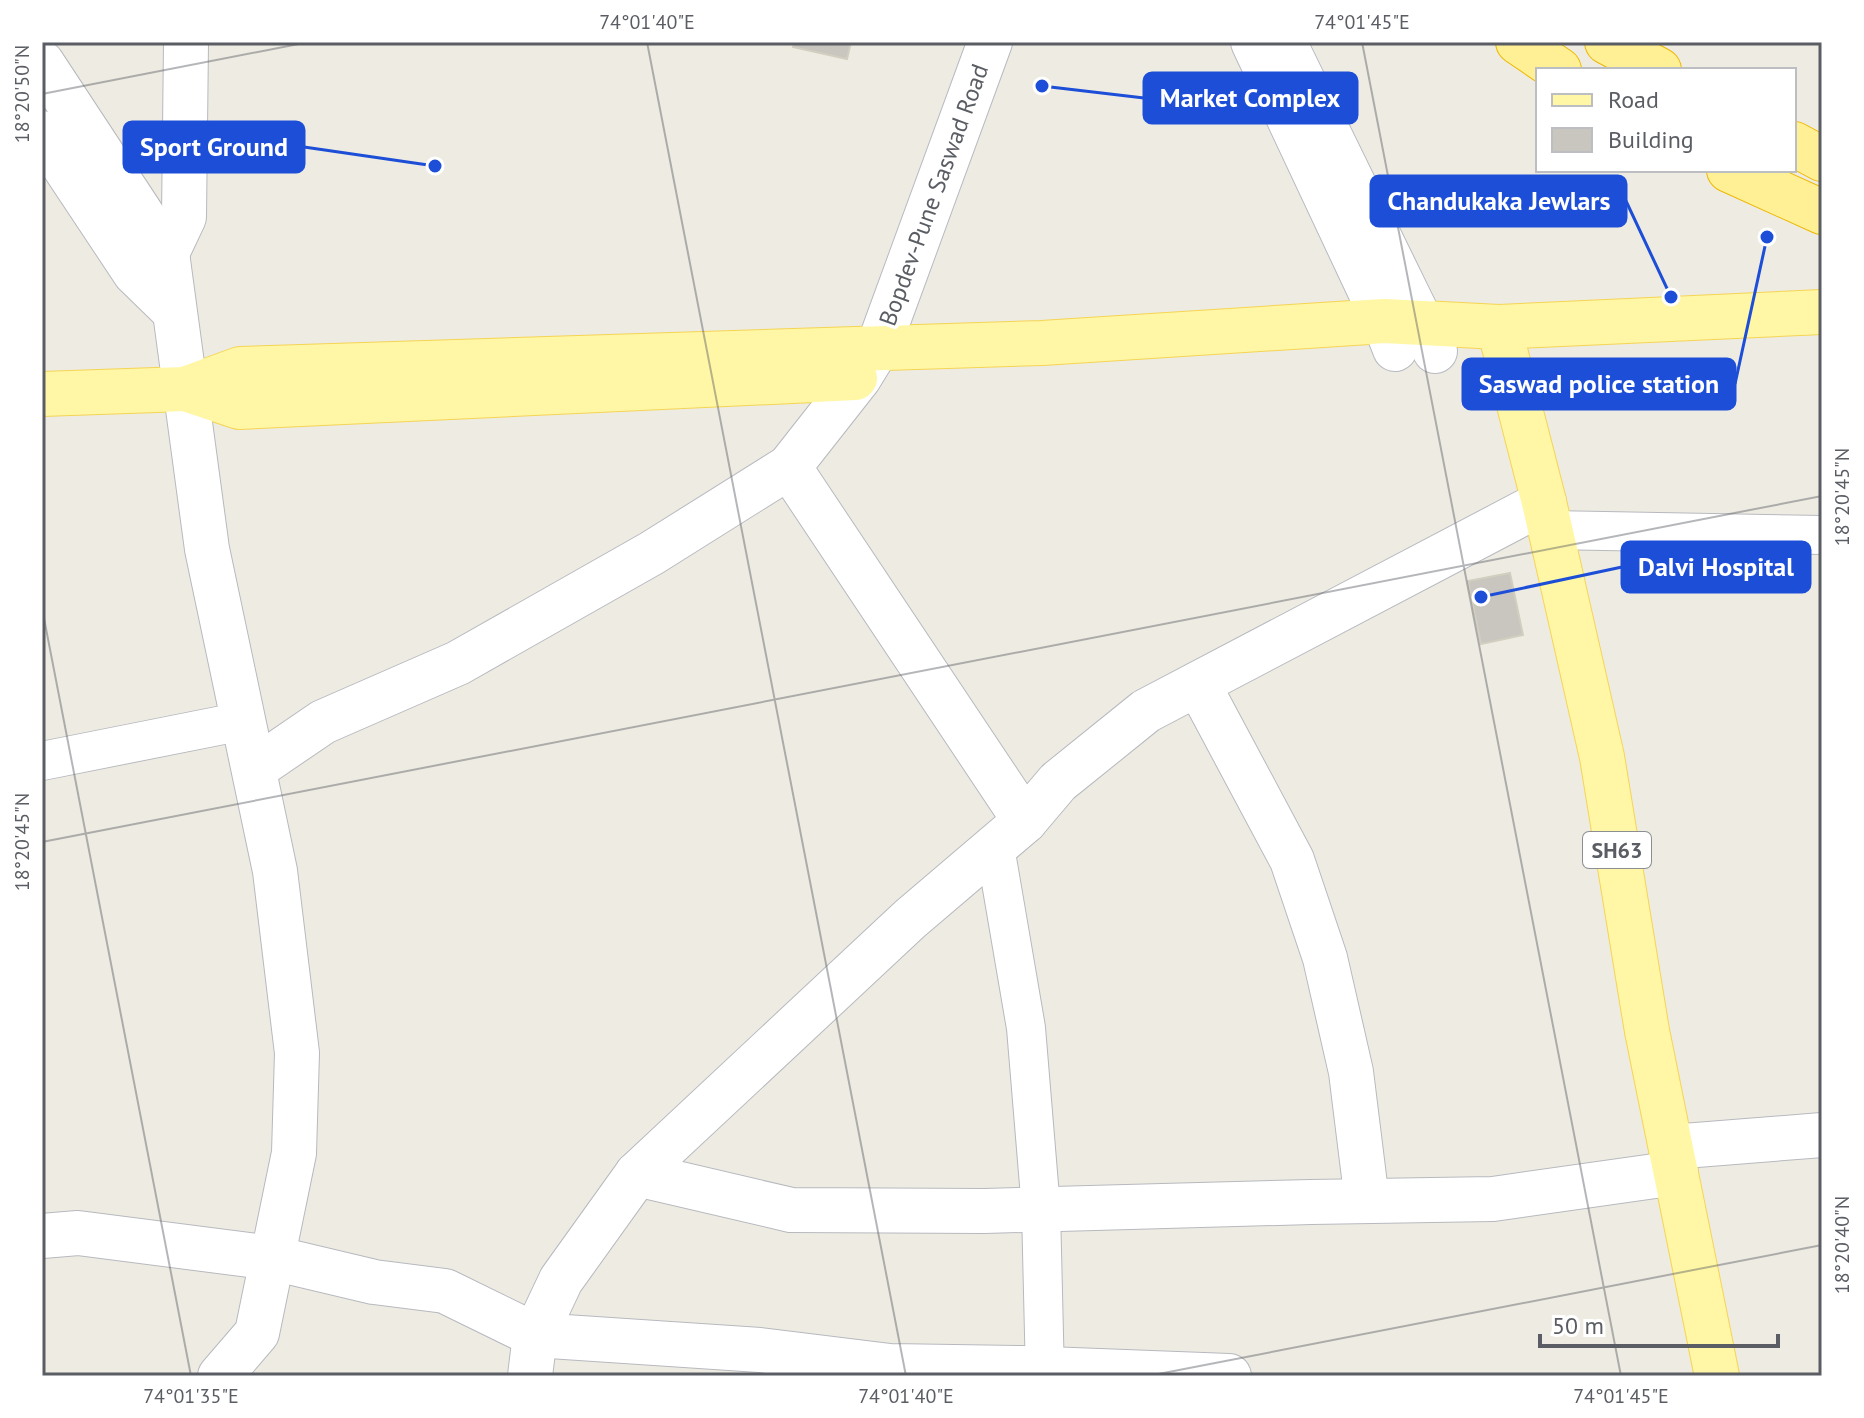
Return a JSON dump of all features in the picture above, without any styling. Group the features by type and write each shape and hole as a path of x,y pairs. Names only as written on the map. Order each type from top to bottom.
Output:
{"highway":[{"path":"1518,42 1556,68"},
{"path":"1607,42 1655,68"},
{"path":"1796,145 1822,159"},
{"path":"1733,172 1822,212"}],"main road":[{"path":"1503,341 1822,312"},
{"path":"42,394 185,389 240,369 869,363 1058,342 1409,336 1503,341 1822,342"},
{"name":"SH63","path":"1503,341 1602,757 1647,1031 1717,1376"}],"street":[{"path":"167,253 184,217 186,42"},
{"name":"Bopdev-Pune Saswad Road","path":"254,769 323,722 458,663 528,624 652,553 789,467 869,363 990,42"},
{"path":"1253,42 1409,336"},
{"path":"1284,42 1409,336"},
{"path":"42,63 167,253 207,549 275,871 297,1053 294,1153 257,1333 220,1376"},
{"path":"42,133 135,273 174,311"},
{"path":"789,467 1010,834 1041,1209 1045,1372"},
{"path":"532,1355 561,1280 637,1174 910,919 1010,834 1058,782 1146,711 1547,516 1822,535"},
{"path":"1198,684 1292,860 1325,958 1351,1072 1367,1201"},
{"path":"42,761 243,721"},
{"path":"637,1174 791,1210 984,1211 1493,1199 1673,1160 1822,1135"},
{"path":"42,1236 78,1233 273,1258 374,1282 445,1291 532,1355 760,1350 890,1366 1229,1376"}],"building":[{"path":"794,42 851,42 847,59 793,47"},
{"path":"1510,573 1523,635 1481,644 1468,581"}],"place":[{"name":"Market Complex","path":"1042,86"},
{"name":"Sport Ground","path":"435,166"},
{"name":"Saswad police station","path":"1767,237"},
{"name":"Chandukaka Jewlars","path":"1671,297"},
{"name":"Dalvi Hospital","path":"1481,597"}]}
